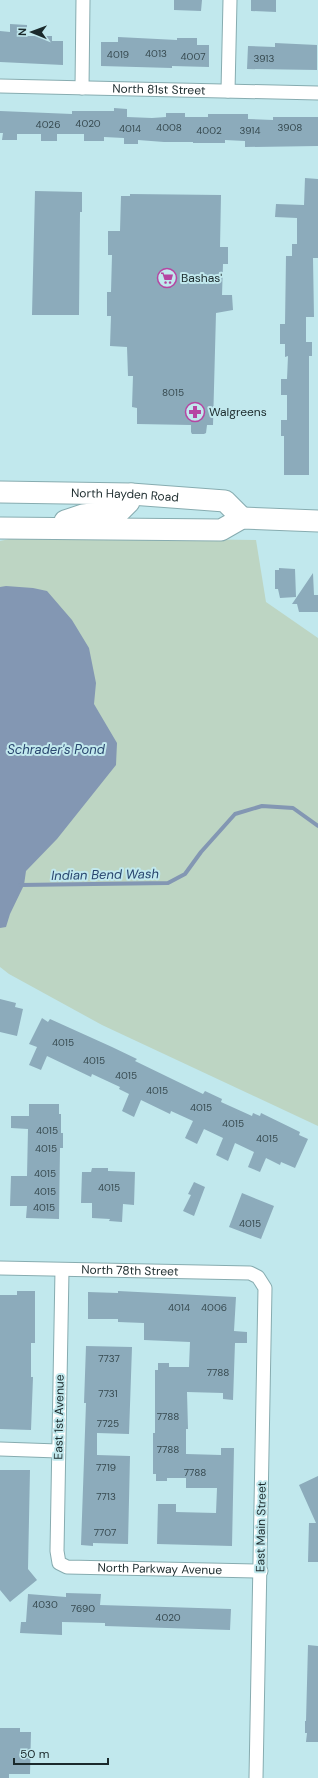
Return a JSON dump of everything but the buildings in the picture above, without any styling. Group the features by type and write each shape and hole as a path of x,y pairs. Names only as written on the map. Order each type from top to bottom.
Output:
{"main road":[{"name":"North Hayden Road","path":"0,492 130,494 225,502 242,518"},
{"path":"38,529 83,515 120,511 129,502 130,494"},
{"path":"0,528 222,530 242,518 318,520"}],"street":[{"path":"82,88 83,0"},
{"path":"228,91 230,0"},
{"name":"North 81st Street","path":"0,86 318,93"},
{"name":"North 78th Street","path":"0,1268 250,1273 258,1278"},
{"name":"East 1st Avenue","path":"59,1563 57,1551 58,1451 62,1270"},
{"name":"East Main Street","path":"256,1778 261,1571 262,1423 266,1300 265,1288 258,1278"},
{"path":"0,1449 58,1451"},
{"name":"North Parkway Avenue","path":"59,1563 67,1567 261,1571"}],"green space":[{"path":"19,537 256,540 266,602 318,638 318,1126 102,1025 9,974 0,967 0,541"}],"water":[{"name":"Schrader's Pond","path":"0,587 33,588 47,591 72,620 89,648 96,683 94,704 117,743 116,765 57,839 26,871 24,885 10,914 6,927 0,928"}],"waterway":[{"name":"Indian Bend Wash","path":"20,885 168,883 185,874 201,852 235,814 262,806 293,808 318,826"}],"place":[{"name":"Bashas'","path":"167,278"},
{"name":"Walgreens","path":"195,412"}]}
